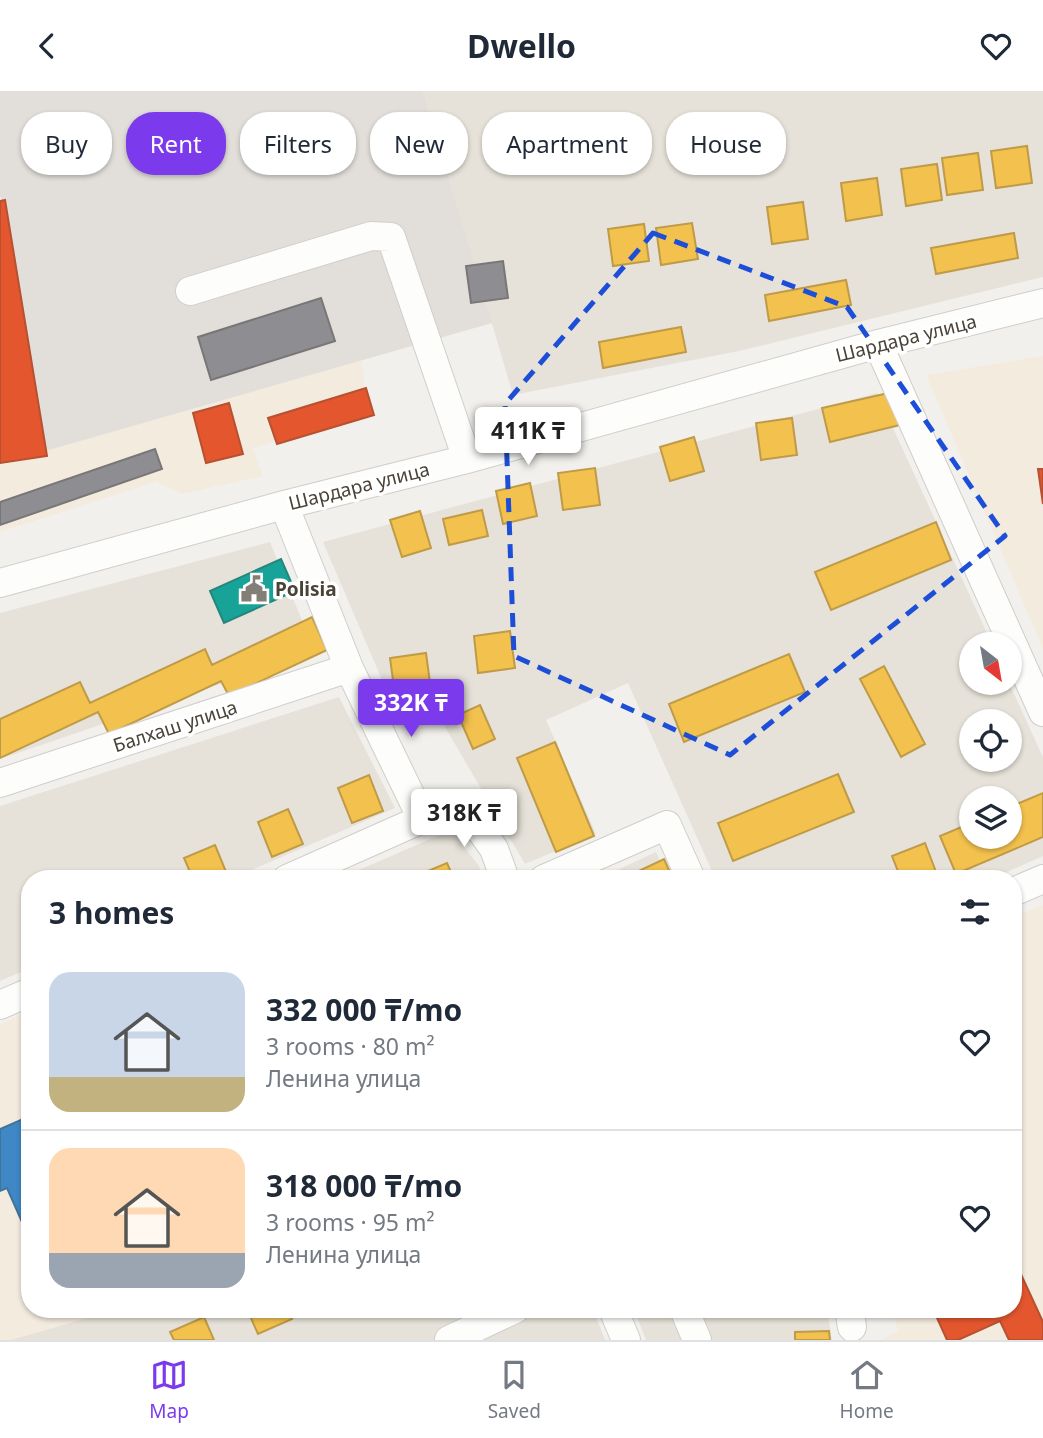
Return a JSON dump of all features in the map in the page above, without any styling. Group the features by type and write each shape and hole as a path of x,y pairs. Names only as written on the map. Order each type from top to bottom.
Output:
{"street":[{"path":"190,291 371,236 391,237 467,459"},
{"name":"Шардара улица","path":"0,583 284,505 467,459 878,344 1043,303"},
{"path":"878,344 1043,712"},
{"path":"284,505 349,668 422,819"},
{"name":"Балхаш улица","path":"0,783 349,668"},
{"path":"307,870 462,804 494,849 502,870"},
{"path":"564,870 667,825 687,870"},
{"path":"1022,888 1043,879"},
{"path":"0,1005 21,996"},
{"path":"449,1340 496,1318"},
{"path":"617,1318 626,1340"},
{"path":"688,1318 697,1340"}],"highlighted area":[{"path":"653,233 847,307 1005,536 730,755 514,656 505,404"}],"shaded area":[{"path":"0,91 423,91 429,112 370,112 370,175 448,175 492,323 0,464 0,206 4,205 0,196"},
{"path":"423,91 1043,91 1043,277 739,351 513,395 448,175 468,175 468,112 429,112"},
{"path":"1043,356 1043,649 926,375"},
{"path":"362,360 367,414 253,448 263,476 182,494 156,482 0,532 0,464"},
{"path":"877,393 987,632 959,632 959,695 1015,695 1021,709 959,709 959,772 1022,772 1022,711 1043,757 1043,856 1011,870 711,870 628,683 546,720 596,834 525,864 438,715 400,722 323,542"},
{"path":"270,542 315,652 0,759 0,613"},
{"path":"339,697 395,808 252,870 21,870 21,972 0,981 0,806"},
{"path":"451,830 480,870 359,870"},
{"path":"656,852 664,870 617,870"},
{"path":"1043,905 1043,1340 881,1340 898,1331 894,1318 1022,1318 1022,913"},
{"path":"21,1015 21,1318 87,1318 10,1340 0,1340 0,1024"},
{"path":"87,1318 596,1318 605,1340 10,1340"},
{"path":"637,1318 828,1318 832,1340 646,1340"}],"building: Homes":[{"path":"1027,146 1032,183 996,188 991,151"},
{"path":"978,153 983,190 947,195 942,158"},
{"path":"937,164 942,200 906,206 901,169"},
{"path":"877,178 882,215 846,221 841,183"},
{"path":"803,202 808,239 772,244 767,207"},
{"path":"692,223 698,259 661,265 656,228"},
{"path":"644,224 649,261 613,266 608,229"},
{"path":"1014,233 1018,258 936,274 931,248"},
{"path":"846,280 851,305 769,321 765,295"},
{"path":"681,327 686,352 603,368 599,342"},
{"path":"893,392 900,425 830,442 822,408"},
{"path":"792,418 797,455 761,460 756,423"},
{"path":"694,437 704,471 670,481 660,447"},
{"path":"595,468 600,505 563,510 558,473"},
{"path":"530,483 537,516 503,524 496,491"},
{"path":"482,510 488,536 449,545 443,519"},
{"path":"420,511 431,548 402,557 390,520"},
{"path":"936,522 951,560 831,610 815,572"},
{"path":"312,617 327,650 229,696 221,681 109,734 98,712 0,758 0,719 80,682 90,703 205,649 212,665"},
{"path":"510,631 515,668 478,673 474,636"},
{"path":"426,653 431,690 395,695 390,658"},
{"path":"789,654 805,692 684,742 669,704"},
{"path":"884,666 925,744 901,757 860,679"},
{"path":"480,705 495,739 473,749 458,715"},
{"path":"555,742 594,836 556,852 517,758"},
{"path":"838,774 854,812 733,861 718,823"},
{"path":"369,775 383,811 352,823 338,788"},
{"path":"1043,793 1043,837 1022,846 1022,802"},
{"path":"288,809 303,844 272,857 258,822"},
{"path":"959,828 959,849 1015,849 965,870 954,870 940,836"},
{"path":"925,843 935,870 897,870 892,856"},
{"path":"215,845 225,870 189,870 184,858"},
{"path":"664,859 669,870 641,870"},
{"path":"447,863 450,870 430,870"},
{"path":"204,1318 214,1340 174,1340 170,1332"},
{"path":"251,1318 292,1319 258,1334"},
{"path":"829,1331 830,1340 795,1340 795,1332"}],"building: Shops":[{"path":"5,200 47,456 0,463 0,201"},
{"path":"366,388 374,415 277,444 268,418"},
{"path":"229,403 243,454 206,463 193,413"},
{"path":"1038,469 1043,469 1043,504"},
{"path":"1022,1276 1043,1322 1043,1340 1009,1340 1000,1321 958,1340 947,1340 937,1318 1022,1318"}],"building: Schools":[{"path":"21,1120 21,1220 7,1188 0,1191 0,1129"}],"building: Public":[{"path":"281,559 295,591 224,623 210,591"}],"building: Industry":[{"path":"503,261 508,298 471,303 466,266"},
{"path":"321,298 335,341 211,380 198,337"},
{"path":"155,449 162,469 0,525 0,502"}],"place":[{"name":"Polisia","path":"254,589"}]}
